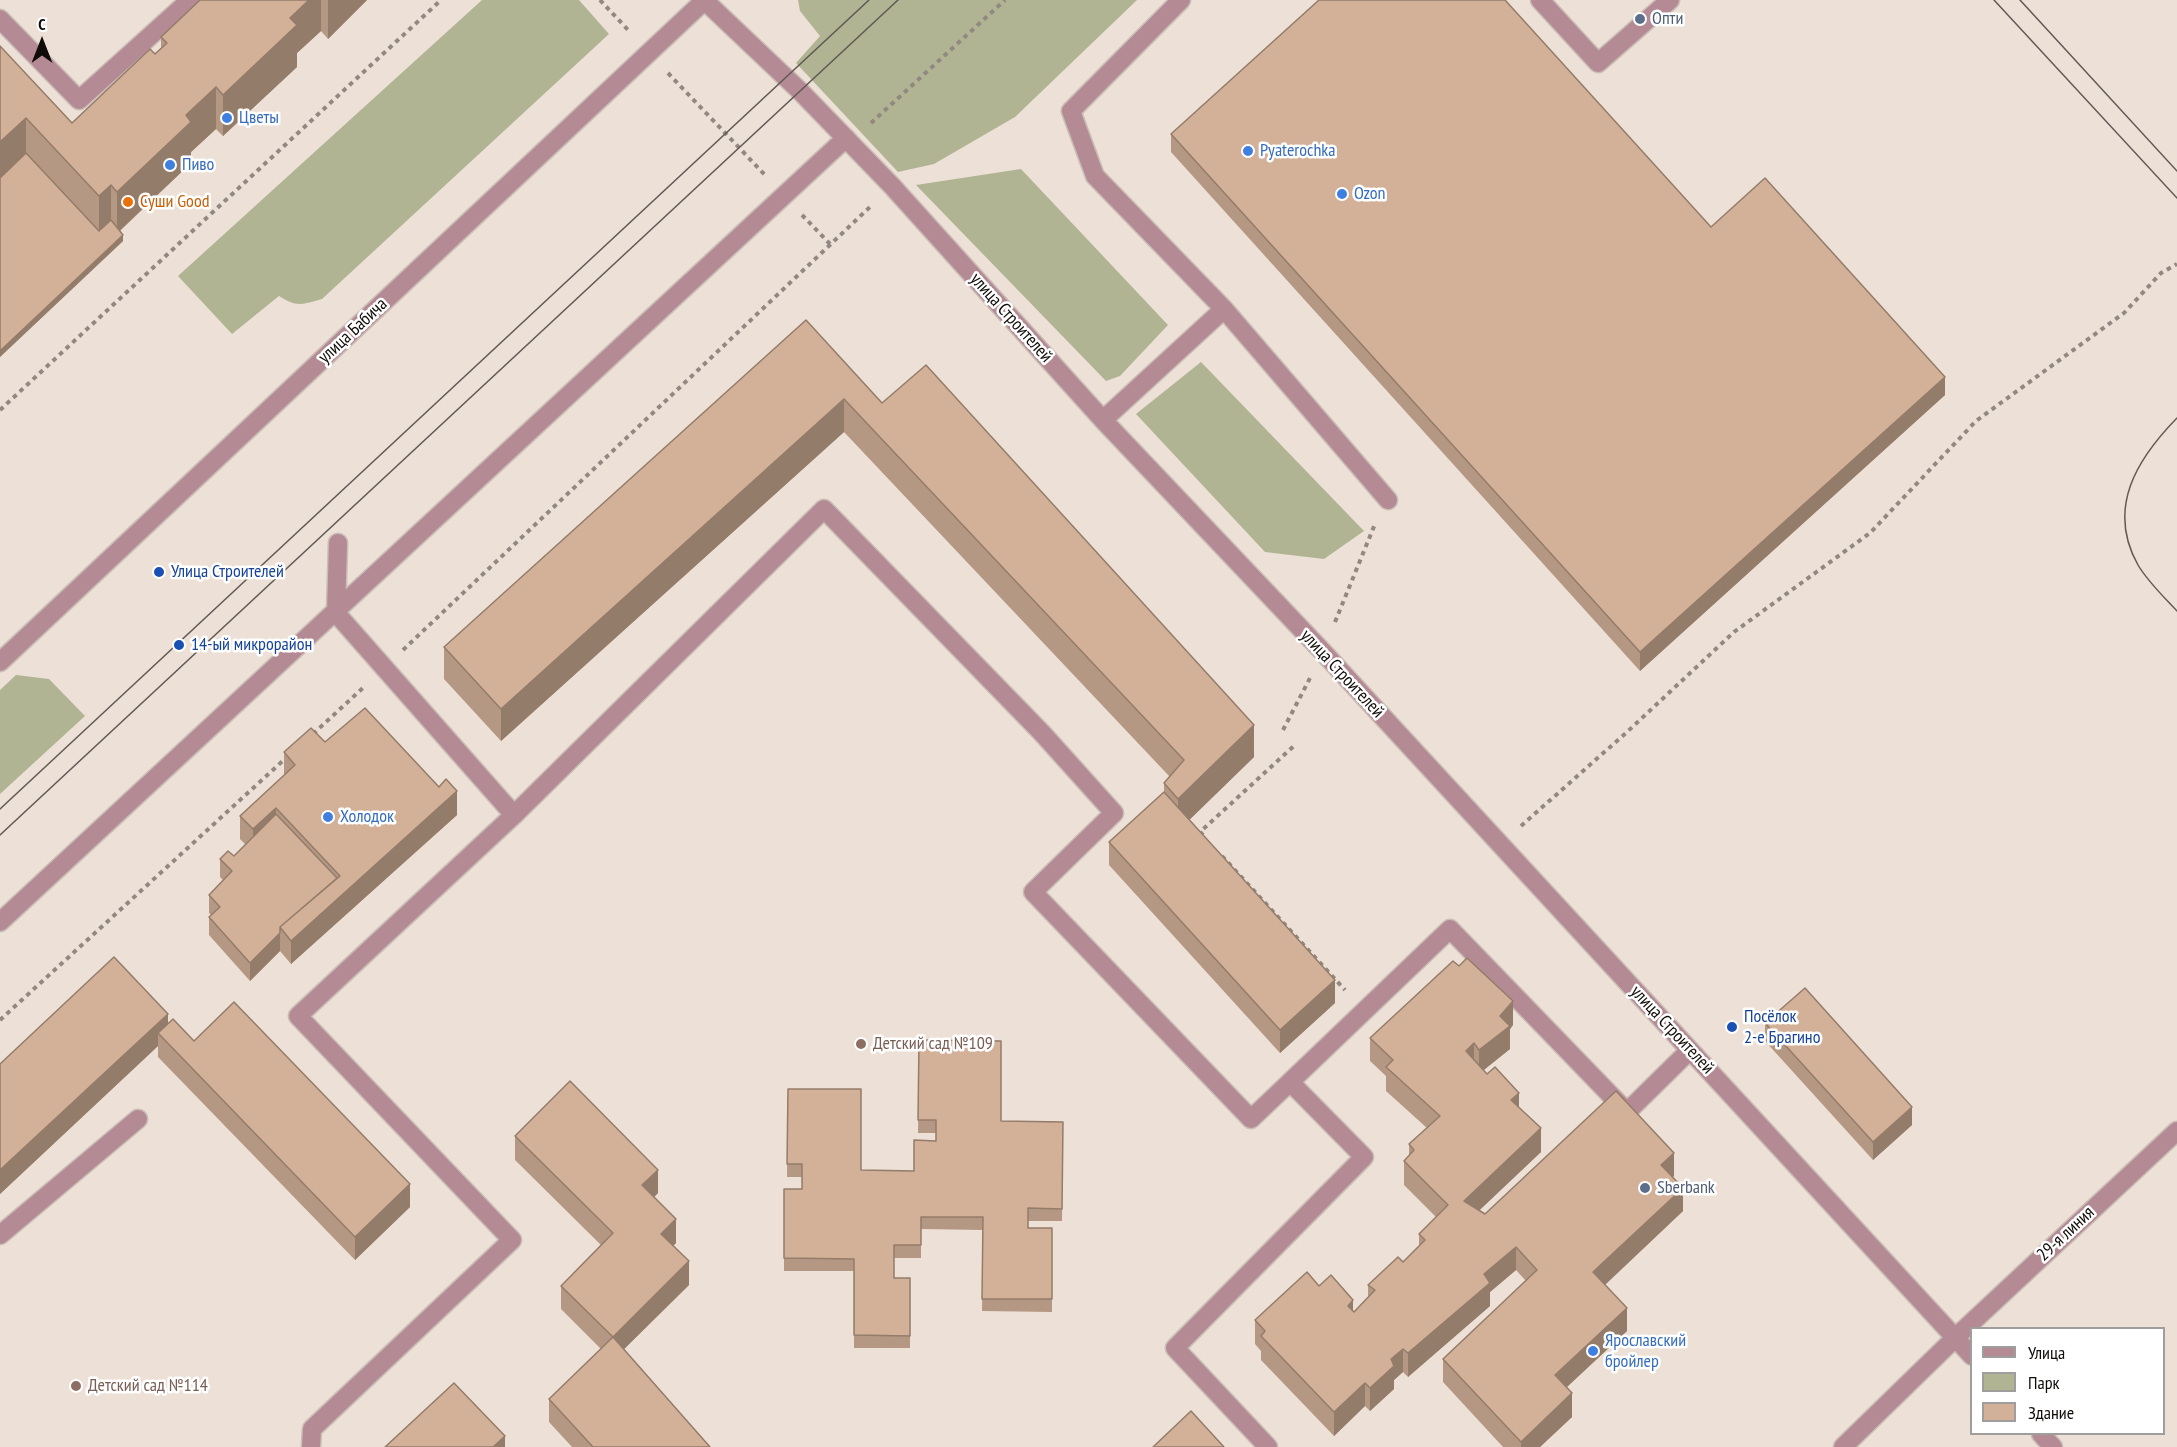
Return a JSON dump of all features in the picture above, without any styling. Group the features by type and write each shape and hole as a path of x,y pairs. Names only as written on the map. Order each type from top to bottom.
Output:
{"street":[{"path":"0,19 79,100 190,0"},
{"name":"улица Бабича","path":"3,655 704,0"},
{"name":"улица Строителей","path":"704,0 892,186 1103,420 1323,652 1970,1355"},
{"path":"1181,0 1071,111 1095,176 1224,309 1388,500"},
{"path":"1540,0 1598,63 1670,0"},
{"path":"0,922 784,196 848,140"},
{"path":"1103,420 1224,309"},
{"path":"311,1447 312,1430 512,1240 298,1016 514,815 824,509 1042,733 1113,813 1033,892 1251,1119 1363,1009 1450,929 1627,1112 1690,1050"},
{"path":"338,543 336,613 514,815"},
{"path":"1268,1447 1175,1348 1364,1157 1290,1082"},
{"path":"0,1235 138,1119"},
{"name":"29-я линия","path":"1843,1447 1955,1338 2177,1131"},
{"path":"2042,1435 2053,1447"}],"path":[{"path":"0,410 441,0"},
{"path":"600,0 830,244"},
{"path":"848,140 1005,0"},
{"path":"306,740 892,186"},
{"path":"1500,844 1627,732 1734,632 1870,533 1976,421 2124,313 2161,273 2177,264"},
{"path":"1283,730 1323,652 1367,538 1388,500"},
{"path":"1200,832 1296,744"},
{"path":"0,1020 288,756"},
{"path":"1191,829 1200,832 1208,840"},
{"path":"1215,849 1363,1009"}],"green space":[{"path":"482,0 579,0 609,34 322,299 299,304 279,296 232,334 178,276"},
{"path":"798,0 1137,0 1015,117 934,164 898,172 796,63 820,36 800,11"},
{"path":"1021,169 1168,325 1120,376 1106,381 916,185"},
{"path":"1201,362 1364,531 1324,559 1265,552 1136,414"},
{"path":"16,675 49,679 85,716 0,794 0,690"}],"building":[{"path":"200,0 309,0 290,18 297,25 223,95 216,87 186,115 191,122 117,192 111,185 99,196 26,118 0,142 0,46 72,123 150,49 155,54 167,43 161,37"},
{"path":"1319,0 1505,0 1711,227 1765,178 1945,377 1640,652 1171,134"},
{"path":"26,153 99,231 111,220 123,235 0,351 0,178"},
{"path":"806,320 882,403 926,365 1254,725 1178,799 1164,783 1184,760 844,399 501,709 444,647"},
{"path":"365,708 439,787 446,779 457,791 291,941 280,927 340,876 276,808 253,829 240,816 295,765 284,752 311,728 325,742"},
{"path":"1164,792 1335,980 1280,1030 1109,842"},
{"path":"276,814 337,878 280,927 280,933 250,963 209,917 220,907 209,895 232,871 220,859 228,851 234,856"},
{"path":"114,957 168,1014 0,1170 0,1064"},
{"path":"1467,958 1513,1001 1500,1016 1510,1026 1479,1050 1474,1043 1466,1051 1487,1074 1495,1067 1519,1093 1511,1100 1541,1128 1464,1201 1485,1214 1616,1091 1674,1153 1661,1165 1683,1188 1593,1272 1627,1308 1555,1375 1572,1393 1521,1442 1443,1359 1537,1270 1516,1247 1484,1274 1490,1283 1408,1353 1403,1349 1391,1359 1394,1366 1370,1388 1365,1383 1334,1412 1261,1336 1265,1331 1255,1320 1307,1272 1319,1286 1331,1275 1353,1300 1348,1306 1354,1312 1375,1290 1368,1285 1398,1257 1403,1262 1425,1240 1419,1234 1448,1205 1404,1161 1414,1150 1409,1144 1440,1116 1386,1067 1393,1060 1370,1038 1453,961 1459,966"},
{"path":"1805,988 1912,1107 1873,1142 1765,1023"},
{"path":"234,1002 410,1184 355,1237 158,1033 173,1019 194,1041"},
{"path":"919,1040 1001,1041 1001,1121 1063,1122 1062,1209 1028,1208 1028,1228 1052,1228 1052,1299 982,1299 983,1217 921,1217 921,1245 894,1245 894,1278 910,1278 910,1336 854,1335 854,1259 784,1258 784,1189 802,1189 802,1164 787,1164 788,1089 861,1089 861,1170 914,1171 914,1140 936,1141 936,1120 918,1120"},
{"path":"570,1081 658,1170 642,1185 676,1219 661,1234 689,1261 613,1337 561,1286 613,1233 515,1136"},
{"path":"613,1337 710,1447 593,1447 549,1399"},
{"path":"454,1383 505,1436 493,1447 385,1447"},
{"path":"1191,1411 1224,1447 1153,1447"}],"tram line":[{"path":"0,809 869,0"},
{"path":"0,835 898,0"},
{"path":"1994,0 2177,198"},
{"path":"2020,0 2177,171"},
{"path":"2177,418 2150,450 2130,486 2125,524 2129,544 2138,565 2177,611"}],"place":[{"name":"Опти","path":"1640,19"},
{"name":"Цветы","path":"227,118"},
{"name":"Pyaterochka","path":"1248,151"},
{"name":"Пиво","path":"170,165"},
{"name":"Ozon","path":"1342,194"},
{"name":"Суши Good","path":"128,202"},
{"name":"Улица Строителей","path":"159,572"},
{"name":"14-ый микрорайон","path":"179,645"},
{"name":"Холодок","path":"328,817"},
{"name":"Посёлок 2-е Брагино","path":"1732,1027"},
{"name":"Детский сад №109","path":"861,1044"},
{"name":"Sberbank","path":"1645,1188"},
{"name":"Ярославский бройлер","path":"1593,1351"},
{"name":"Детский сад №114","path":"76,1386"}]}
